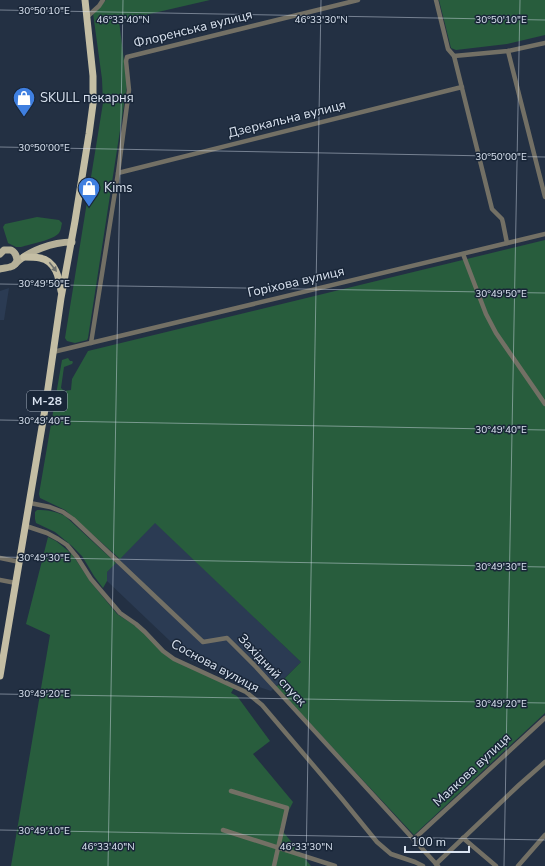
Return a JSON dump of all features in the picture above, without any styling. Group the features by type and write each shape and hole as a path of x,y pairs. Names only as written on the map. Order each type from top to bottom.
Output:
{"highway":[{"name":"М-28","path":"0,676 46,409 61,298 72,242 93,104 93,76 88,16 85,0"},
{"path":"24,257 41,258 47,260 51,264 57,273 61,298"}],"main road":[{"path":"0,254 2,251 6,250 24,253 61,243 72,242"},
{"path":"13,251 17,258 15,264"},
{"path":"2,267 11,267 35,251"}],"street":[{"path":"88,16 103,0"},
{"name":"Флоренська вулиця","path":"118,173 129,90 126,61 127,57 358,0"},
{"path":"436,0 448,49 454,56 492,209 502,219 507,243"},
{"path":"454,56 508,51 545,43"},
{"path":"508,51 545,197"},
{"name":"Дзеркальна вулиця","path":"118,173 462,87"},
{"path":"91,343 118,173"},
{"name":"Горіхова вулиця","path":"53,352 545,234"},
{"path":"463,254 486,314 496,334 545,404"},
{"name":"Західний спуск","path":"30,503 50,507 63,512 73,519 203,642 226,638 256,667 437,865"},
{"name":"Соснова вулиця","path":"26,526 58,538 67,545 77,556 92,579 120,612 145,632 163,651 174,658 246,692 262,705 377,842 391,854 423,866"},
{"path":"0,558 20,562"},
{"path":"0,580 16,583"},
{"name":"Маякова вулиця","path":"414,839 545,718"},
{"path":"437,865 463,838 545,762"},
{"path":"231,791 287,808 274,866"},
{"path":"223,830 336,866"},
{"path":"518,866 545,834"},
{"path":"463,838 496,866"}],"shaded area":[{"path":"9,288 4,320 0,320 0,291"},
{"path":"155,522 301,662 271,691 238,680 190,660 107,581 107,572"}],"green space":[{"path":"106,0 210,0 119,21 127,85 88,338 87,340 75,343 67,341 65,338 103,103 102,79 93,13"},
{"path":"439,0 545,0 545,35 507,44 456,50 451,48"},
{"path":"37,217 59,220 62,223 61,230 59,233 47,240 21,247 16,247 8,243 3,227 5,224"},
{"path":"545,240 545,713 414,835 276,687 301,662 155,523 120,559 65,510 40,498 39,494 62,360 68,358 73,362 72,364 64,367 61,388 64,391 71,390 72,379 88,351"},
{"path":"37,510 51,511 65,516 116,563 107,572 107,581 103,588 82,556 72,546 55,532 36,523 35,512"},
{"path":"48,537 56,541 72,554 90,581 117,614 142,630 162,651 234,688 231,693 237,696 270,741 253,754 293,802 280,828 311,866 11,866 50,635 26,624"}],"place":[{"name":"SKULL пекарня","path":"24,118"},
{"name":"Kims","path":"89,208"}]}
